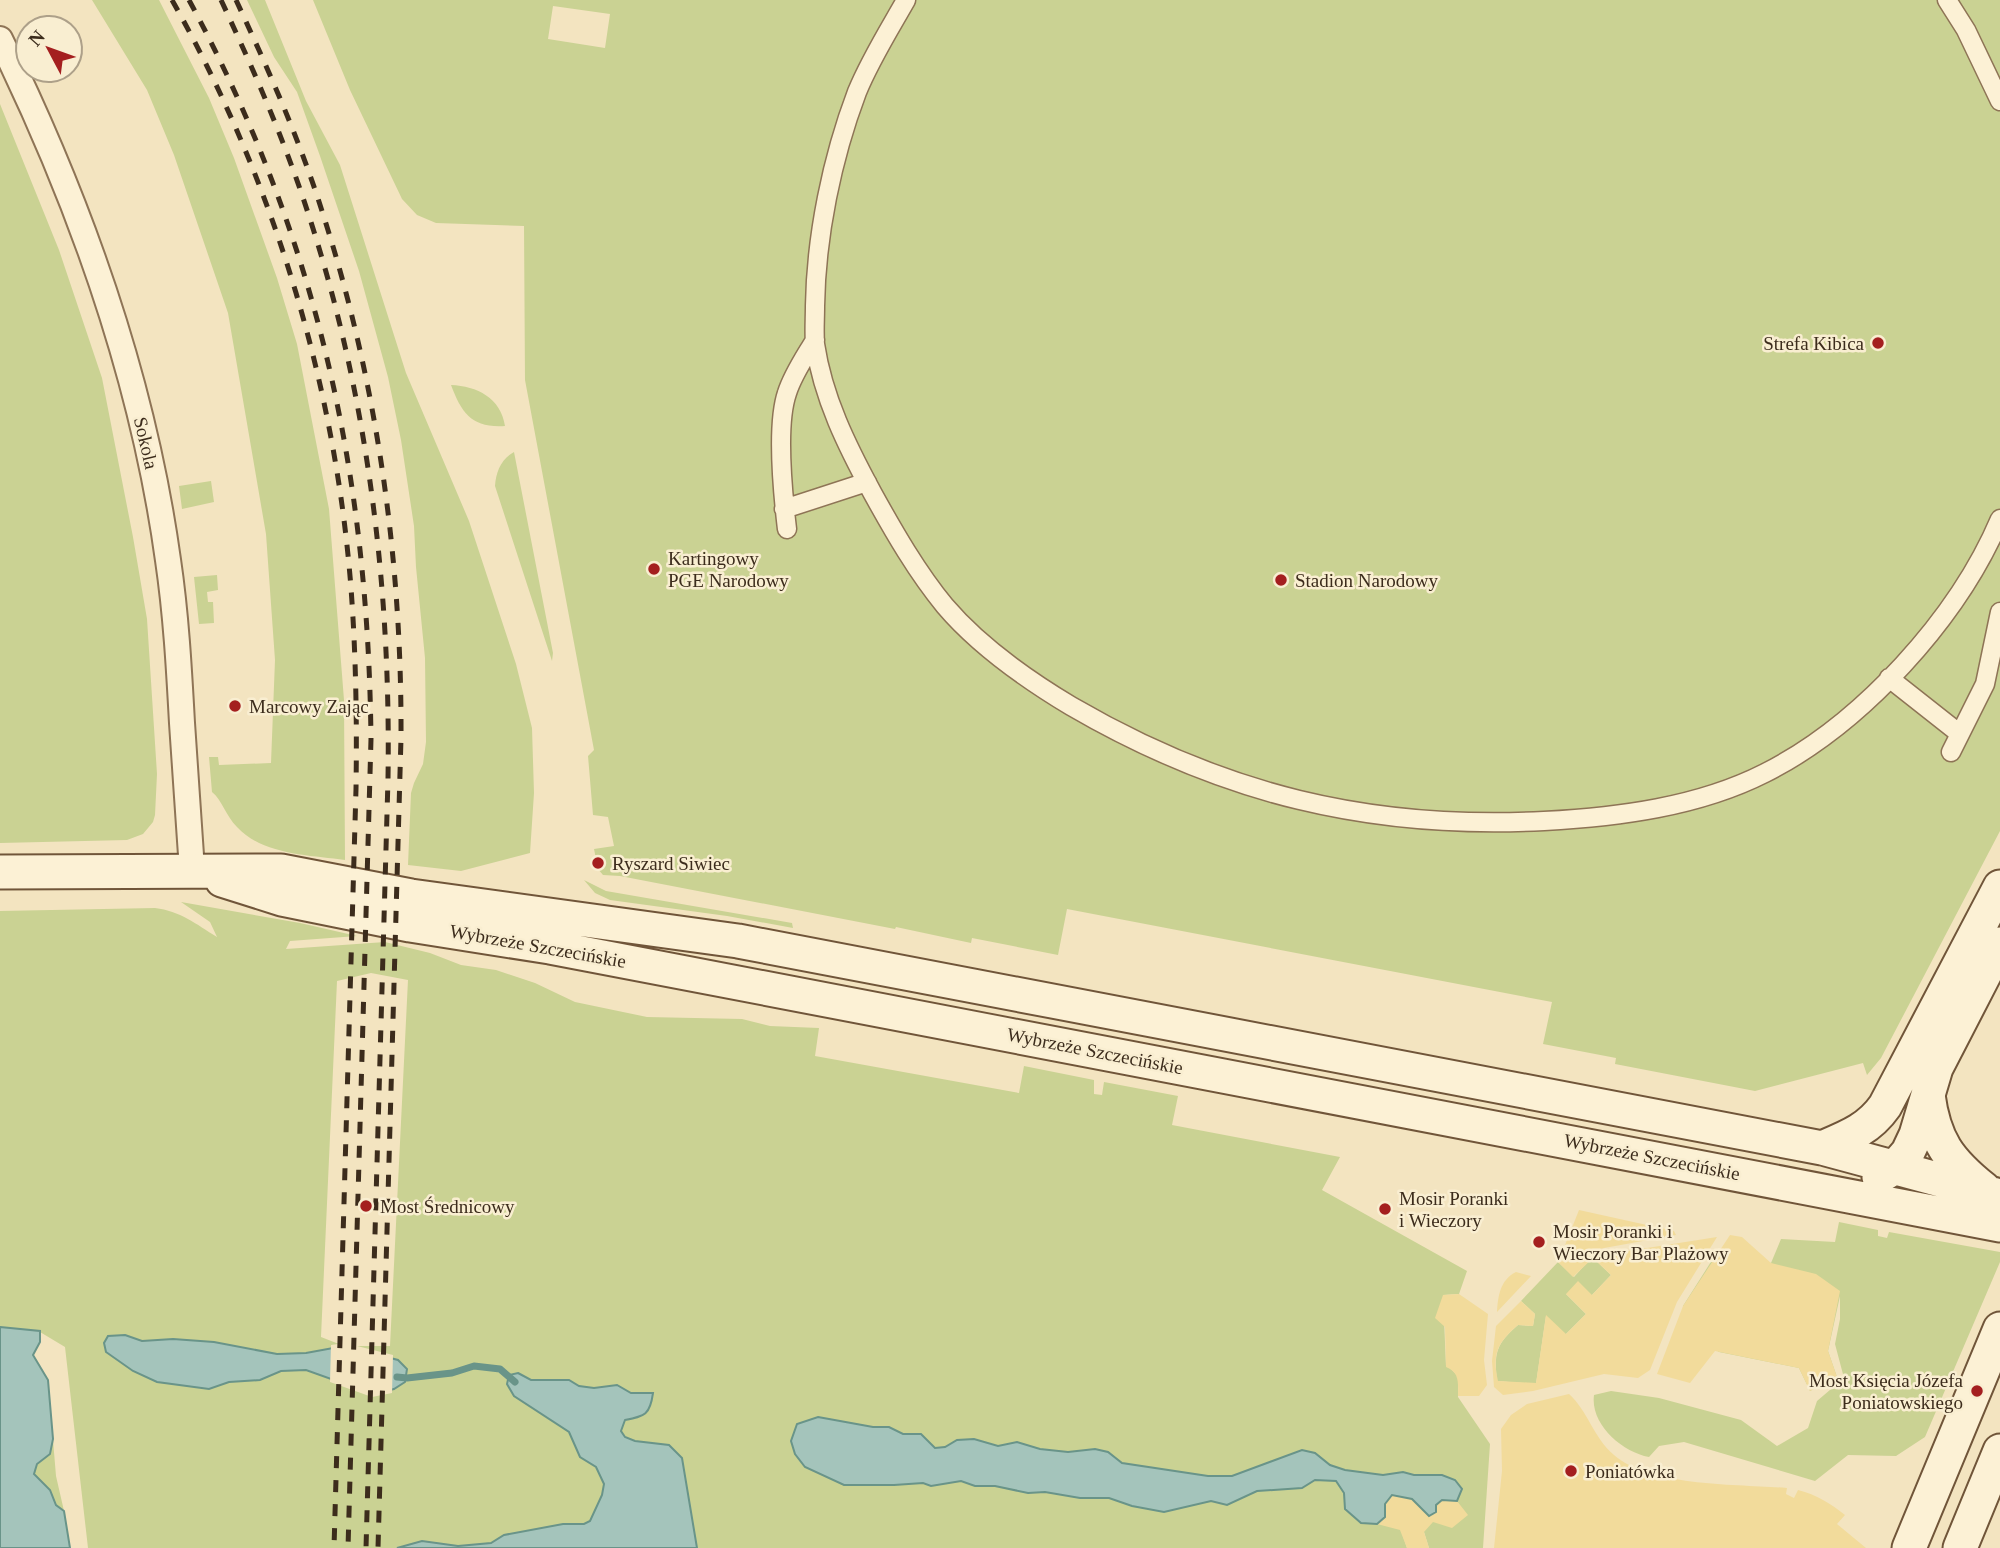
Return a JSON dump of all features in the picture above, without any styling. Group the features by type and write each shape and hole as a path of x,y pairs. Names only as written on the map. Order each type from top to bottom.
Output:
{"main road":[{"name":"Wybrzeże Szczecińskie","path":"192,870 282,899 410,925 550,947 2000,1225"},
{"name":"Wybrzeże Szczecińskie","path":"0,872 281,871 411,896 738,941 1822,1148 1885,1169 1994,1195"},
{"path":"1822,1148 1858,1133 1876,1118 1885,1105 2000,887"},
{"path":"1830,1192 1885,1169 1908,1152 1936,1068 2000,944"},
{"path":"1928,1095 1931,1119 1938,1139 1949,1157 1994,1195"},
{"path":"1885,1105 1885,1169 1889,1188 1907,1207"},
{"path":"1909,1548 2000,1329"},
{"path":"1960,1548 2000,1451"}],"street":[{"path":"906,0 858,92 826,205 816,275 814,340 825,393 850,452 910,556 946,607 991,650 1042,688 1147,748 1210,774 1281,796 1335,808 1418,821 1499,823 1568,820 1628,813 1694,799 1765,773 1825,736 1876,692 1958,597 1987,550 2000,519"},
{"path":"1947,0 1966,30 2000,101"},
{"name":"Sokola","path":"0,39 59,169 119,338 136,398 169,560 192,870"},
{"path":"787,529 782,464 786,395 814,340"},
{"path":"785,509 867,482"},
{"path":"1951,751 1985,684 2000,612"},
{"path":"1889,678 1961,734"}],"green space":[{"path":"92,0 159,0 209,98 234,158 277,278 297,344 329,509 344,700 345,860 287,852 260,843 237,827 212,792 209,757 218,757 219,765 271,763 275,660 266,534 228,313 174,155 147,90"},
{"path":"247,0 265,0 306,101 340,165 406,373 469,521 516,664 532,728 534,793 530,853 461,871 408,865 411,793 423,764 426,742 425,658 414,526 401,440 388,377 359,271 320,156 297,92 274,57"},
{"name":"Stadion Narodowy","path":"313,0 2000,0 2000,831 1881,1058 1867,1075 1863,1063 1755,1091 1615,1064 1616,1058 1543,1044 1552,1002 1067,909 1058,955 972,938 971,943 620,876 603,875 598,869 594,849 614,846 608,817 593,815 588,756 594,750 525,380 524,226 436,223 417,215 402,199 350,90","holes":["553,6 610,14 605,48 548,39"]},
{"path":"0,104 59,250 102,378 133,537 147,619 157,774 153,822 143,834 127,840 0,843"},
{"path":"451,385 470,388 486,395 499,408 505,426 476,422 459,404"},
{"path":"514,452 553,653 552,661 495,486 500,466"},
{"path":"211,481 214,502 182,509 179,486"},
{"path":"217,575 218,590 207,592 208,602 213,602 214,623 199,624 194,577"},
{"path":"584,880 606,891 792,923 793,928 610,900 595,893"},
{"path":"181,902 357,936 290,941 286,949 385,942 430,953 461,965 496,970 535,983 575,1002 647,1017 742,1019 770,1026 819,1028 815,1056 1019,1093 1024,1066 1094,1080 1094,1094 1102,1095 1104,1082 1178,1096 1172,1125 1340,1157 1322,1190 1467,1271 1459,1294 1443,1295 1446,1366 1458,1376 1458,1397 1490,1444 1483,1548 1429,1548 1424,1532 1401,1530 1407,1548 697,1548 692,1526 590,1521 504,1535 491,1543 458,1546 422,1541 397,1548 88,1548 65,1347 40,1332 40,1342 33,1355 48,1380 56,1476 64,1511 36,1492 0,1335 0,911 155,908 180,915 217,937 210,922","holes":["371,973 408,980 390,1346 344,1346 321,1337 337,981"]},
{"path":"1839,1222 1878,1230 1878,1236 1887,1238 1889,1232 2000,1252 2000,1262 1925,1437 1896,1456 1848,1455 1815,1481 1684,1442 1659,1446 1649,1457 1628,1449 1610,1435 1597,1416 1594,1395 1611,1391 1659,1398 1741,1420 1777,1446 1808,1428 1817,1401 1844,1378 1835,1344 1840,1319 1840,1296 1828,1351 1837,1377 1810,1391 1799,1368 1719,1352 1692,1335 1683,1306 1714,1257 1726,1249 1771,1263 1781,1239 1835,1242"},
{"path":"1592,1257 1611,1275 1592,1295 1566,1294 1586,1314 1565,1335 1546,1316 1536,1384 1497,1381 1496,1363 1501,1344 1518,1325 1533,1326 1535,1314 1521,1301 1558,1262 1574,1277"}],"sand":[{"path":"1579,1210 1674,1231 1676,1235 1571,1254 1565,1245"},
{"path":"1730,1235 1742,1237 1771,1263 1816,1274 1840,1291 1828,1351 1837,1377 1810,1391 1799,1368 1715,1351 1690,1383 1657,1374 1683,1306"},
{"path":"1717,1237 1677,1302 1650,1370 1638,1378 1604,1374 1533,1391 1503,1395 1494,1387 1492,1361 1496,1326 1521,1301 1535,1314 1533,1326 1518,1325 1505,1338 1496,1356 1496,1372 1498,1381 1536,1383 1546,1315 1566,1334 1586,1314 1566,1294 1578,1281 1592,1295 1611,1275 1593,1258 1573,1277 1558,1262"},
{"path":"1516,1272 1531,1276 1497,1312 1503,1284"},
{"path":"1459,1294 1488,1314 1484,1360 1487,1385 1479,1396 1458,1396 1456,1375 1446,1367 1445,1327 1435,1318 1443,1295"},
{"name":"Poniatówka","path":"1569,1394 1607,1448 1630,1465 1649,1473 1696,1482 1787,1488 1786,1494 1794,1498 1798,1490 1805,1492 1845,1515 1837,1524 1866,1548 1494,1548 1502,1471 1501,1429 1511,1415 1527,1404"},
{"path":"1392,1495 1412,1499 1429,1515 1442,1500 1457,1501 1468,1515 1452,1528 1433,1522 1424,1532 1429,1548 1407,1548 1400,1530 1377,1524 1385,1517 1385,1504"}],"water":[{"path":"0,1327 40,1331 40,1342 33,1355 48,1380 53,1439 50,1454 37,1464 34,1474 50,1490 56,1505 64,1511 70,1548 0,1548"},
{"path":"125,1335 142,1341 173,1339 214,1342 277,1354 306,1353 344,1346 398,1360 407,1369 405,1382 394,1389 373,1394 306,1370 281,1371 260,1380 229,1382 209,1389 157,1382 133,1371 106,1352 104,1343 108,1336"},
{"path":"518,1373 531,1380 569,1380 579,1386 594,1388 617,1385 631,1393 653,1393 648,1410 642,1415 625,1420 621,1431 625,1437 635,1441 669,1445 682,1458 697,1548 397,1548 422,1541 458,1546 491,1543 504,1535 590,1521 604,1484 596,1467 580,1457 569,1432 514,1396 507,1384 509,1375"},
{"path":"818,1417 873,1427 889,1427 903,1434 921,1434 935,1448 945,1447 957,1440 974,1439 998,1446 1017,1442 1040,1449 1068,1452 1095,1449 1108,1452 1122,1463 1208,1476 1232,1476 1302,1450 1315,1453 1330,1465 1345,1470 1383,1475 1403,1472 1414,1475 1442,1475 1455,1480 1462,1489 1457,1501 1442,1500 1436,1505 1436,1512 1429,1516 1412,1499 1392,1495 1385,1504 1385,1517 1377,1524 1361,1523 1345,1509 1344,1493 1336,1481 1315,1480 1302,1488 1257,1491 1227,1505 1211,1501 1164,1512 1109,1498 1028,1493 995,1486 975,1486 961,1481 931,1486 923,1483 844,1485 805,1467 795,1454 791,1441 797,1424"}],"pier":[{"path":"345,1343 393,1355 392,1393 372,1397 330,1382 331,1345"}],"waterway":[{"path":"397,1377 452,1373 474,1366 500,1369 515,1382"}],"railway":[{"path":"172,0 208,68 269,211 314,359 343,511 354,638 356,789 334,1548"},
{"path":"189,0 233,89 271,178 302,267 327,358 346,450 359,544 368,640 371,739 348,1548"},
{"path":"221,0 290,161 329,284 361,424 380,565 388,708 388,779 366,1548"},
{"path":"236,0 303,157 341,275 371,406 391,538 397,604 401,738 378,1548"}],"place":[{"name":"Strefa Kibica","path":"1878,343"},
{"name":"Kartingowy PGE Narodowy","path":"654,569"},
{"name":"Stadion Narodowy","path":"1281,580"},
{"name":"Marcowy Zając","path":"235,706"},
{"name":"Ryszard Siwiec","path":"598,863"},
{"name":"Most Średnicowy","path":"366,1206"},
{"name":"Mosir Poranki i Wieczory","path":"1385,1209"},
{"name":"Mosir Poranki i Wieczory Bar Plażowy","path":"1539,1242"},
{"name":"Most Księcia Józefa Poniatowskiego","path":"1977,1391"},
{"name":"Poniatówka","path":"1571,1471"}]}
